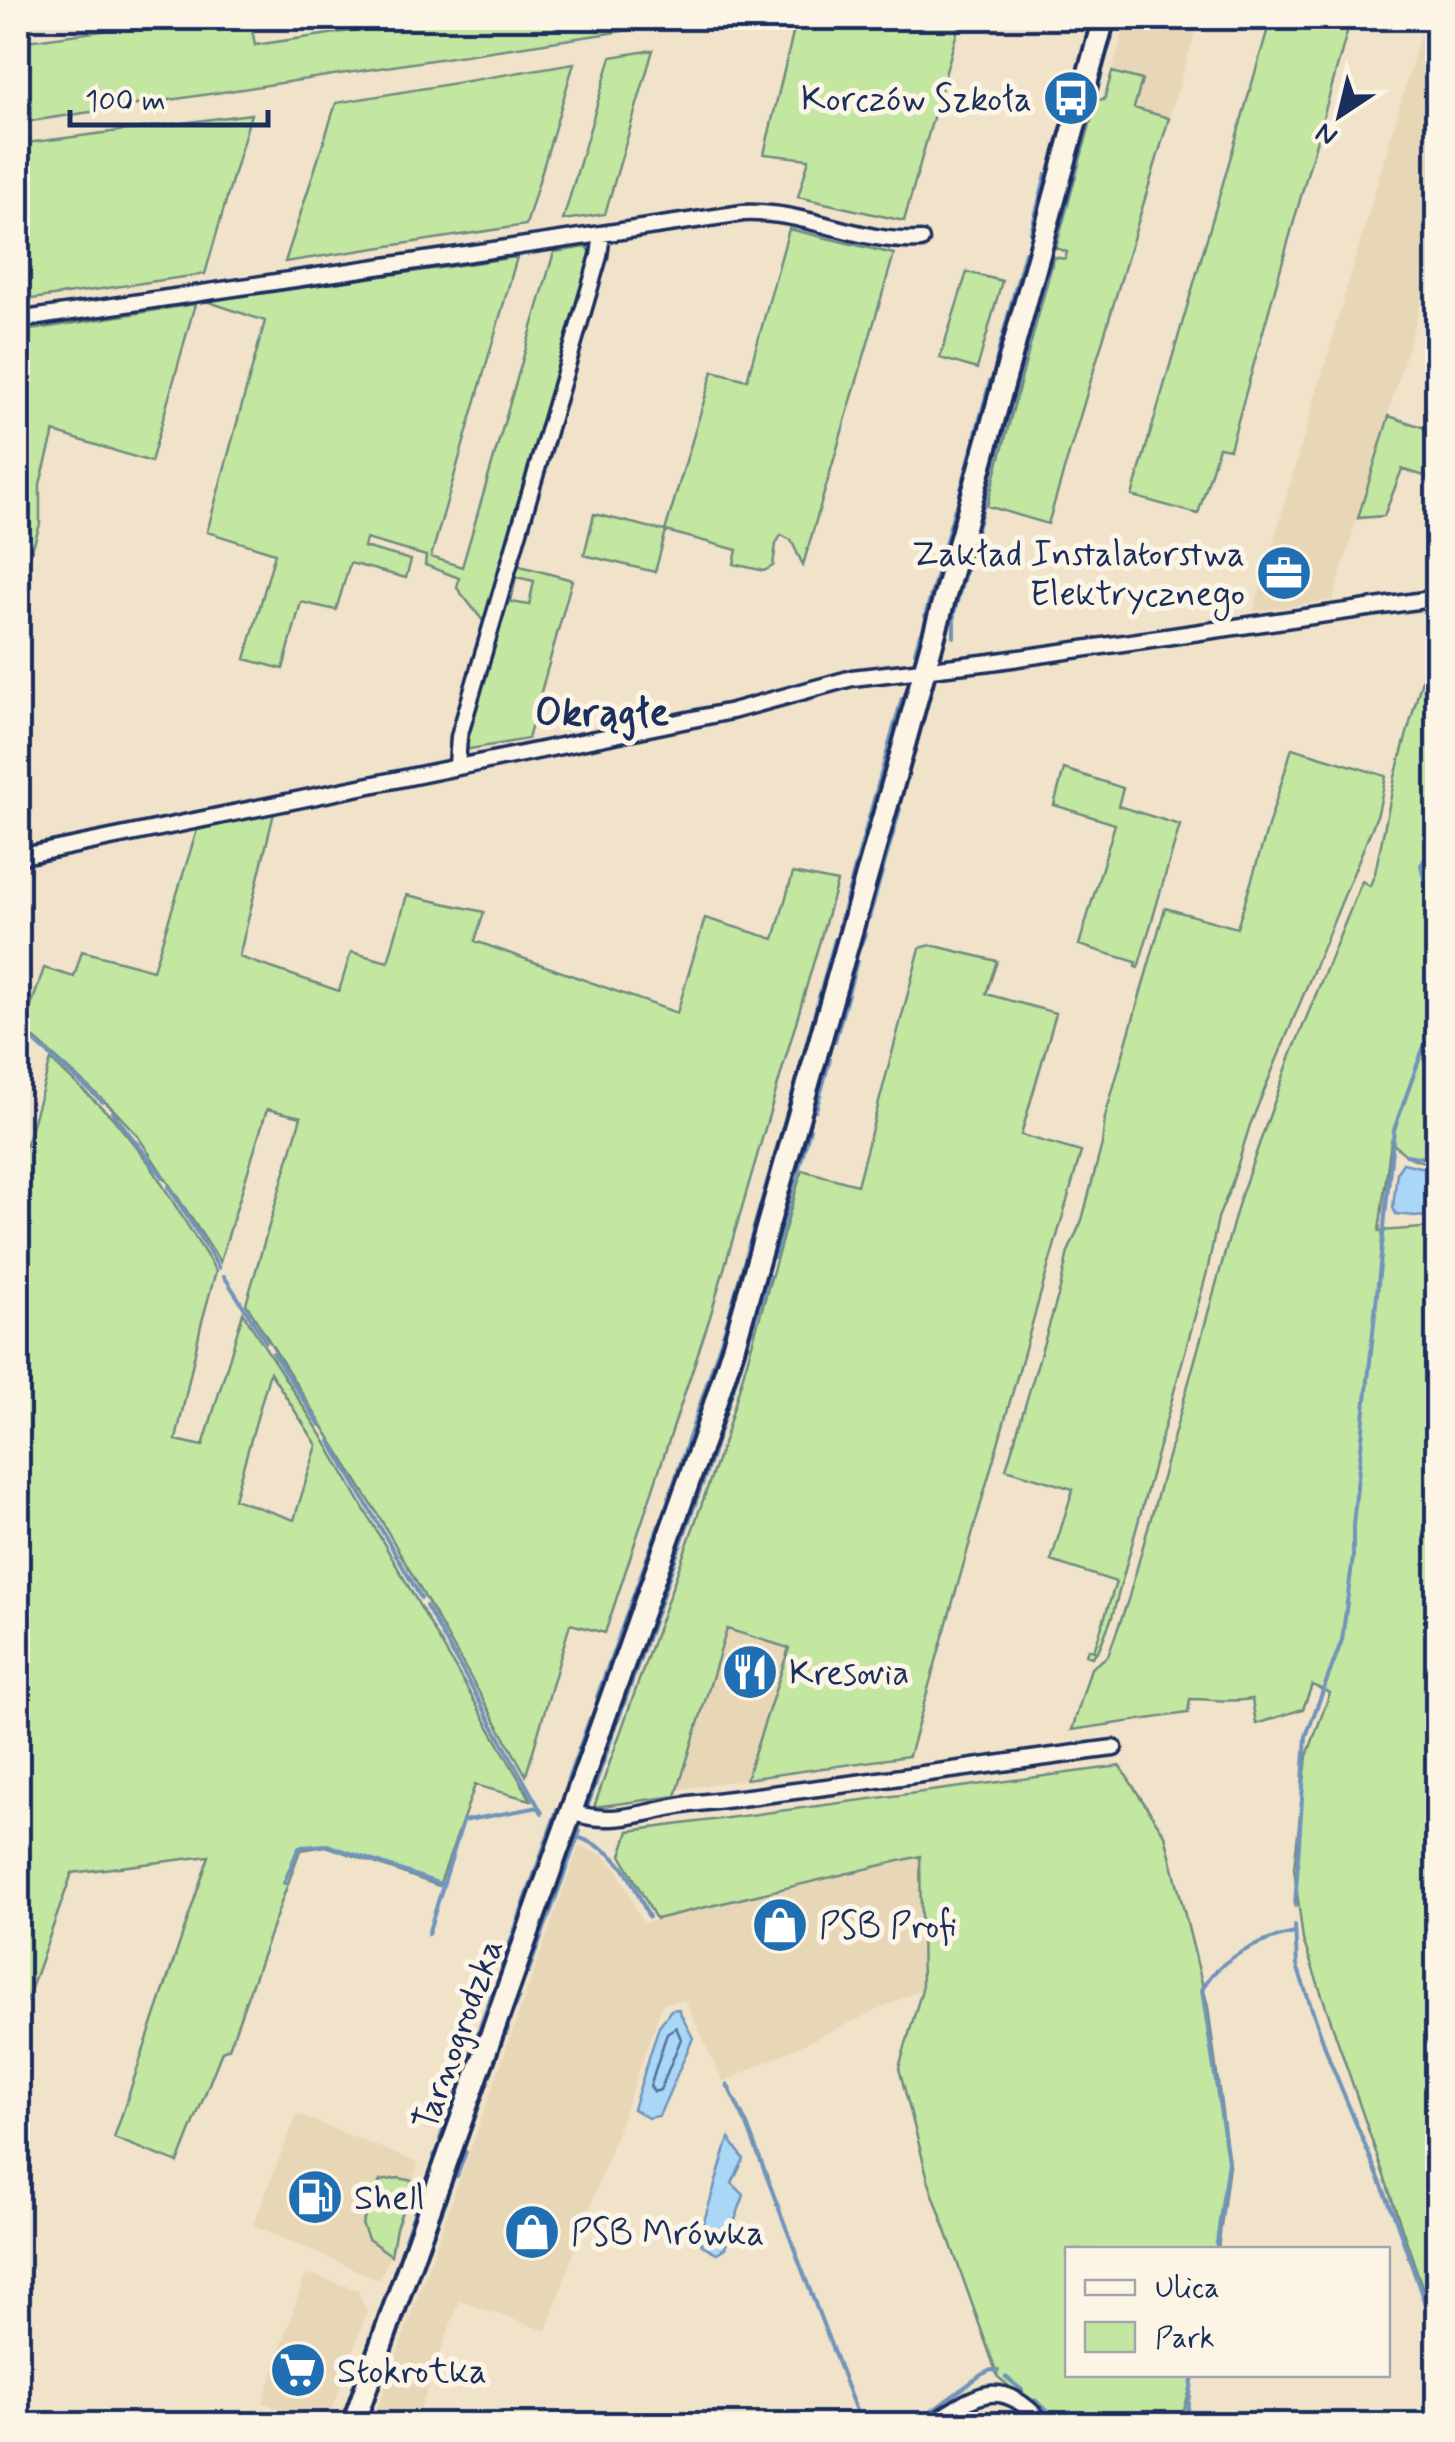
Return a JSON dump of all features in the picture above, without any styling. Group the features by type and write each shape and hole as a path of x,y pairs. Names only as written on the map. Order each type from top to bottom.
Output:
{"main road":[{"name":"Tarnogrodzka","path":"353,2424 734,1345 1104,18"}],"street":[{"path":"18,320 718,216 768,212 886,240 921,240"},
{"path":"457,766 459,737 599,256 602,234"},
{"path":"18,857 732,711 852,678 1438,598"},
{"path":"571,1812 596,1820 625,1818 682,1805 899,1780 1114,1748"},
{"path":"931,2424 974,2396 992,2391 1017,2400 1044,2424"}],"shaded area":[{"path":"1127,18 1200,18 1169,118 1104,100"},
{"path":"1425,18 1437,18 1437,249 1333,600 1253,612"},
{"path":"726,1629 790,1648 746,1779 680,1789"},
{"path":"579,1846 604,1856 617,1869 643,1923 921,1855 922,1989 723,2082 685,2000 663,2003 546,2331 459,2301 415,2424 372,2424"},
{"path":"297,2114 419,2163 396,2228 391,2255 379,2280 253,2225"},
{"path":"310,2274 358,2290 367,2312 327,2424 263,2403 303,2280"}],"green space":[{"path":"199,18 250,18 255,45 438,18 662,18 663,25 18,123 18,42"},
{"path":"868,18 961,18 904,221 798,197 809,159 764,154 794,29"},
{"path":"1271,18 1351,18 1230,449 1219,447 1198,514 1132,496"},
{"path":"653,50 605,214 563,220 611,57"},
{"path":"574,63 526,225 285,262 336,103"},
{"path":"1112,72 1142,80 1134,108 1169,118 1048,524 987,506 1054,257 1065,259 1067,252 1056,248 1097,99 1104,100"},
{"path":"251,114 205,274 18,301 18,144"},
{"path":"789,229 894,254 803,565 791,540 781,535 773,566 764,571 734,564 737,550 666,531 655,572 584,555 594,514 665,531 713,371 747,380"},
{"path":"587,247 593,254 484,622 457,588 459,578 425,565 426,556 366,539 364,547 411,560 406,578 350,563 336,610 301,602 283,669 245,659 275,553 207,532 265,321 206,301 517,257 431,557 462,567 554,252"},
{"path":"967,272 1002,281 977,369 940,358"},
{"path":"195,304 151,462 54,432 40,484 40,524 18,596 18,332"},
{"path":"1389,416 1437,432 1437,464 1431,478 1402,469 1384,516 1358,518"},
{"path":"517,565 572,580 528,739 464,750","holes":["516,577 534,581 529,605 511,602"]},
{"path":"1437,625 1437,1165 1411,1158 1391,1141 1379,1231 1437,1227 1437,2330 1303,1940 1294,1868 1307,1756 1330,1693 1312,1685 1303,1709 1256,1724 1252,1699 1190,1699 1188,1713 1072,1730 1091,1668 1108,1656 1128,1600 1241,1195 1290,1058 1362,881 1370,886 1375,873 1395,777"},
{"path":"1292,748 1386,776 1378,813 1250,1125 1218,1218 1207,1272 1112,1617 1092,1657 1086,1655 1088,1649 1094,1651 1116,1582 1051,1561 1073,1489 1006,1469 1068,1252 1082,1220 1105,1117 1165,908 1237,928"},
{"path":"1064,769 1123,788 1118,806 1180,825 1138,968 1136,962 1079,945 1115,824 1054,805"},
{"path":"274,813 239,957 339,991 351,952 388,962 407,895 484,912 475,941 677,1013 705,918 774,939 793,873 837,882 710,1317 605,1633 570,1624 526,1775 377,1513 246,1304 301,1117 267,1109 220,1262 137,1135 18,1024 18,1015 26,1021 44,968 74,977 82,951 153,970 197,830"},
{"path":"931,945 997,961 986,994 1056,1013 1021,1135 1081,1152 909,1756 746,1779 789,1648 727,1629 676,1796 594,1807 724,1441 802,1170 857,1185 920,948"},
{"path":"51,1060 112,1117 149,1163 216,1271 176,1440 203,1446 243,1313 321,1434 531,1800 475,1785 439,1886 326,1846 300,1850 229,2048 222,2051 178,2163 114,2138 209,1856 72,1873 18,2025 18,1172","holes":["270,1372 317,1445 294,1520 234,1499"]},
{"path":"1120,1766 1165,1835 1208,2007 1229,2165 1218,2247 1065,2247 1065,2377 1193,2377 1180,2424 1054,2424 998,2377 929,2183 899,2068 922,1989 920,1856 656,1919 621,1855 629,1831"},
{"path":"380,2181 413,2181 391,2255 368,2239 362,2224"}],"water":[{"path":"1403,1163 1437,1171 1437,1218 1396,1214 1393,1208 1397,1172"},
{"path":"678,2009 693,2038 659,2116 648,2118 633,2109 659,2026 671,2010"},
{"path":"729,2138 744,2159 732,2183 744,2195 725,2248 717,2253 702,2245 699,2238"}],"waterway":[{"path":"1108,50 1112,38"},
{"path":"1056,241 1102,73"},
{"path":"1031,232 1046,174"},
{"path":"996,361 1025,252"},
{"path":"954,637 954,613 1050,263"},
{"path":"975,437 990,381"},
{"path":"960,493 971,452"},
{"path":"945,544 955,508"},
{"path":"925,616 940,563"},
{"path":"915,652 920,634"},
{"path":"839,926 902,698"},
{"path":"1438,746 1438,759"},
{"path":"869,918 900,809"},
{"path":"1438,840 1421,865 1438,943"},
{"path":"861,944 865,934"},
{"path":"797,1078 835,939"},
{"path":"835,1041 857,961"},
{"path":"18,1027 103,1102"},
{"path":"1295,1906 1306,1736 1342,1640 1353,1557 1353,1525 1394,1130 1424,1046 1438,1029"},
{"path":"816,1110 830,1059"},
{"path":"666,1507 725,1329 791,1098"},
{"path":"112,1112 163,1177"},
{"path":"774,1257 810,1129"},
{"path":"1406,1155 1438,1160"},
{"path":"169,1187 219,1268"},
{"path":"224,1276 266,1342"},
{"path":"588,1805 710,1462 769,1276"},
{"path":"273,1353 320,1425"},
{"path":"330,1441 421,1598"},
{"path":"597,1697 659,1525"},
{"path":"426,1606 542,1813"},
{"path":"567,1782 590,1718"},
{"path":"428,1934 463,1821 539,1807"},
{"path":"502,1966 557,1810"},
{"path":"528,1973 580,1831"},
{"path":"575,1836 615,1858 649,1917"},
{"path":"284,1883 299,1847 327,1845 443,1885"},
{"path":"1295,1926 1297,1966 1425,2304 1438,2388"},
{"path":"1216,2247 1228,2161 1202,1990 1218,1969 1242,1952 1295,1933"},
{"path":"440,2139 494,1988"},
{"path":"515,2007 519,1998"},
{"path":"506,2034 508,2028"},
{"path":"727,2084 747,2125 861,2424"},
{"path":"457,2176 466,2152"},
{"path":"405,2239 419,2199"},
{"path":"428,2249 445,2204"},
{"path":"914,2424 981,2375 998,2371"},
{"path":"1006,2377 1022,2390"},
{"path":"1186,2424 1193,2377"},
{"path":"1035,2400 1063,2424"}],"place":[{"name":"Korczów Szkoła","path":"1071,98"},
{"name":"Zakład Instalatorstwa Elektrycznego","path":"1284,573"},
{"name":"Kresovia","path":"750,1672"},
{"name":"PSB Profi","path":"780,1925"},
{"name":"Shell","path":"315,2197"},
{"name":"PSB Mrówka","path":"532,2232"},
{"name":"Stokrotka","path":"298,2370"}],"district":[{"name":"Okrągłe","path":"602,711"}]}
